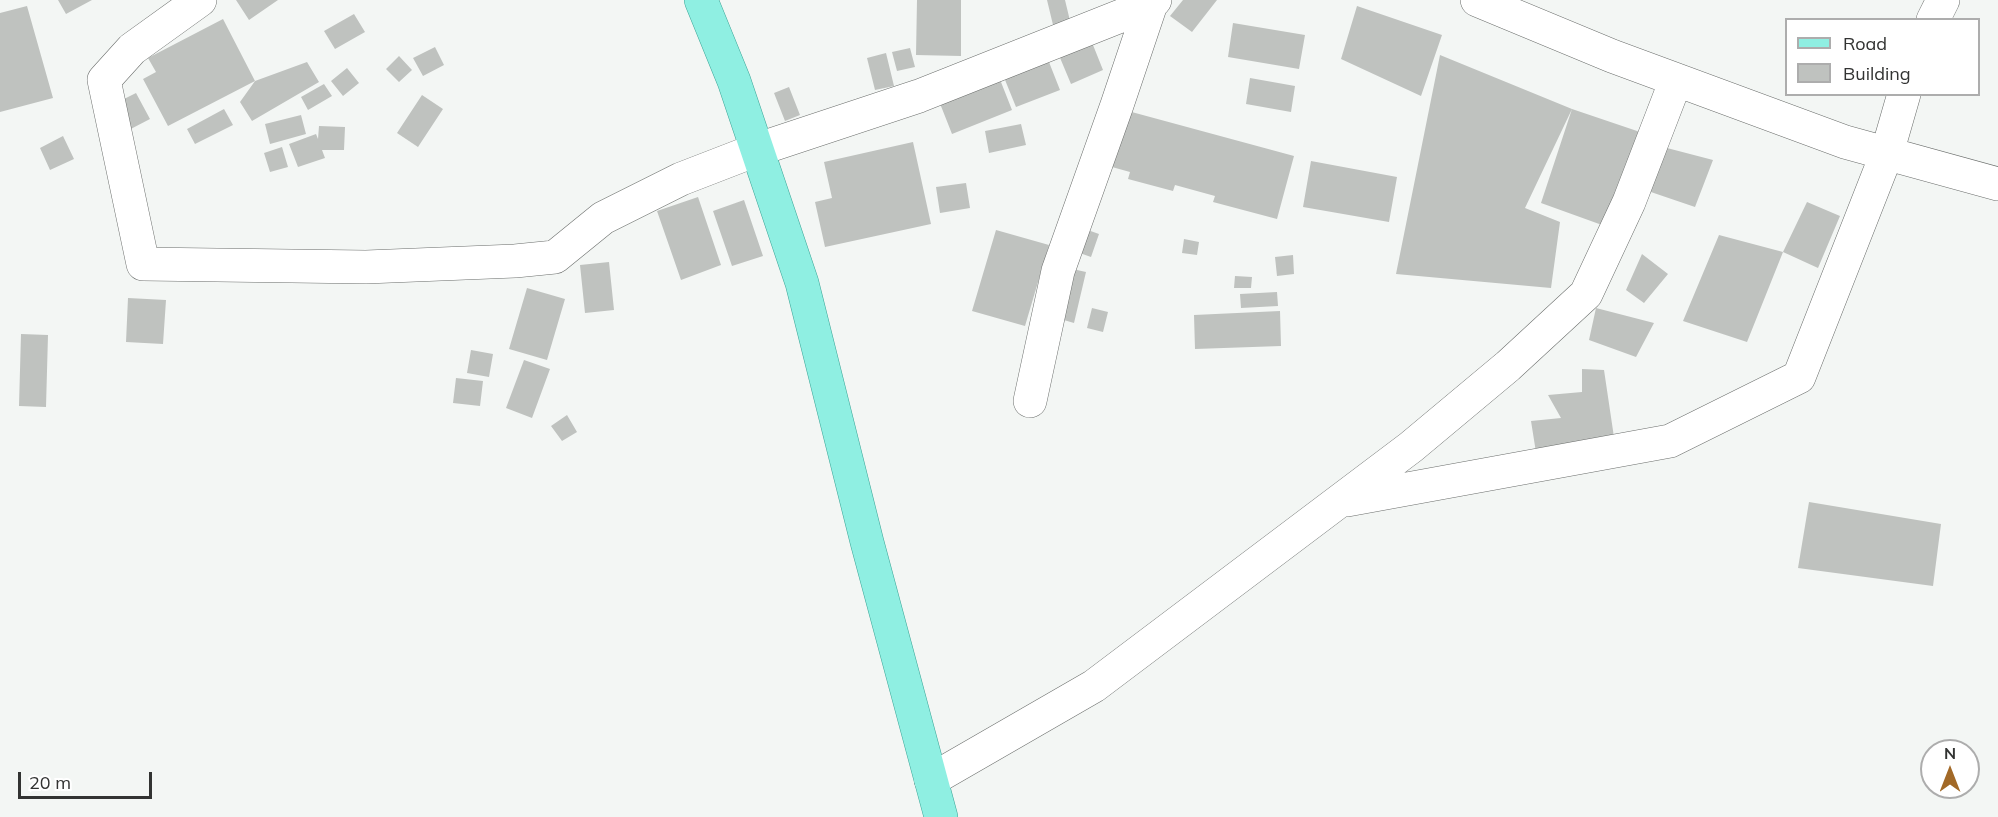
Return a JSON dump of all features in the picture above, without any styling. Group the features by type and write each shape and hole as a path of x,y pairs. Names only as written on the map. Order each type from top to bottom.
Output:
{"main road":[{"path":"701,0 734,81 802,282 864,530 941,817"}],"street":[{"path":"200,0 132,50 104,80 143,264 366,267 515,261 555,256 603,218 681,179 756,150 919,96 1153,2"},
{"path":"1477,0 1612,56 1845,141 1998,184"},
{"path":"1934,18 1943,0"},
{"path":"1030,401 1058,271 1153,2"},
{"path":"931,780 1094,686 1412,447 1508,366 1586,294 1629,202 1676,80"},
{"path":"1339,501 1670,441 1799,377 1887,153 1903,96"}],"building":[{"path":"58,0 92,0 66,14"},
{"path":"236,0 278,0 249,20"},
{"path":"917,0 961,0 961,56 916,55"},
{"path":"1047,0 1065,0 1071,25 1054,29"},
{"path":"1183,0 1217,0 1192,32 1170,16"},
{"path":"27,6 53,98 0,112 0,13"},
{"path":"1357,6 1442,35 1421,96 1341,59"},
{"path":"354,14 365,32 335,49 324,31"},
{"path":"223,19 255,81 168,126 143,79 156,72 148,58"},
{"path":"1233,23 1305,35 1299,69 1228,57"},
{"path":"1091,40 1103,70 1071,84 1058,53"},
{"path":"435,47 444,65 423,76 413,58"},
{"path":"910,48 915,67 897,71 892,52"},
{"path":"886,53 894,86 875,90 867,58"},
{"path":"1440,55 1572,109 1525,208 1560,222 1551,288 1396,274"},
{"path":"399,56 412,70 399,82 386,69"},
{"path":"1047,57 1060,90 1016,107 1003,75"},
{"path":"307,62 319,82 252,121 240,102 255,81"},
{"path":"347,68 359,83 343,96 331,81"},
{"path":"999,77 1012,110 952,134 939,101"},
{"path":"1250,78 1295,86 1291,112 1246,104"},
{"path":"324,84 332,96 308,110 301,97"},
{"path":"789,87 800,115 785,121 774,93"},
{"path":"136,93 150,119 123,133 110,106"},
{"path":"422,95 443,109 418,147 397,133"},
{"path":"224,109 233,125 195,144 187,129"},
{"path":"1572,109 1640,132 1602,225 1541,203"},
{"path":"1128,111 1294,156 1277,219 1213,202 1215,196 1175,185 1173,191 1128,179 1130,172 1112,167"},
{"path":"301,115 306,134 270,144 265,124"},
{"path":"1021,124 1026,145 989,153 985,131"},
{"path":"319,126 345,127 344,150 322,150 325,158 298,167 289,144 316,134 318,139"},
{"path":"63,136 74,159 50,170 40,148"},
{"path":"913,142 931,224 825,247 815,202 832,198 824,162"},
{"path":"282,147 288,167 270,172 264,153"},
{"path":"1667,148 1713,160 1695,207 1645,190"},
{"path":"1311,161 1397,177 1389,222 1303,207"},
{"path":"966,183 970,208 940,213 936,187"},
{"path":"698,197 721,265 681,280 657,211"},
{"path":"744,200 763,256 732,266 713,211"},
{"path":"1807,202 1840,216 1818,268 1783,252"},
{"path":"1082,228 1099,234 1091,257 1074,251"},
{"path":"996,230 1049,245 1025,326 972,311"},
{"path":"1719,235 1783,252 1747,342 1683,321"},
{"path":"1184,239 1199,242 1197,255 1182,253"},
{"path":"1642,254 1668,274 1644,303 1626,290"},
{"path":"1293,255 1294,274 1277,276 1275,257"},
{"path":"609,262 614,310 585,313 580,265"},
{"path":"1068,268 1086,272 1074,323 1057,318"},
{"path":"1235,276 1252,277 1251,288 1234,288"},
{"path":"527,288 565,299 547,360 509,349"},
{"path":"1277,292 1278,306 1241,308 1240,294"},
{"path":"128,298 166,300 163,344 126,342"},
{"path":"1092,308 1108,312 1103,332 1087,328"},
{"path":"1596,308 1654,323 1636,357 1589,340"},
{"path":"1280,311 1281,346 1195,349 1194,315"},
{"path":"21,334 48,335 46,407 19,406"},
{"path":"471,350 493,354 489,377 467,373"},
{"path":"524,360 550,369 532,418 506,408"},
{"path":"1582,369 1604,370 1615,444 1538,465 1531,421 1561,418 1548,395 1582,392"},
{"path":"456,378 483,381 480,406 453,403"},
{"path":"567,415 577,432 562,441 551,426"},
{"path":"1809,502 1941,524 1933,586 1798,568"}]}
